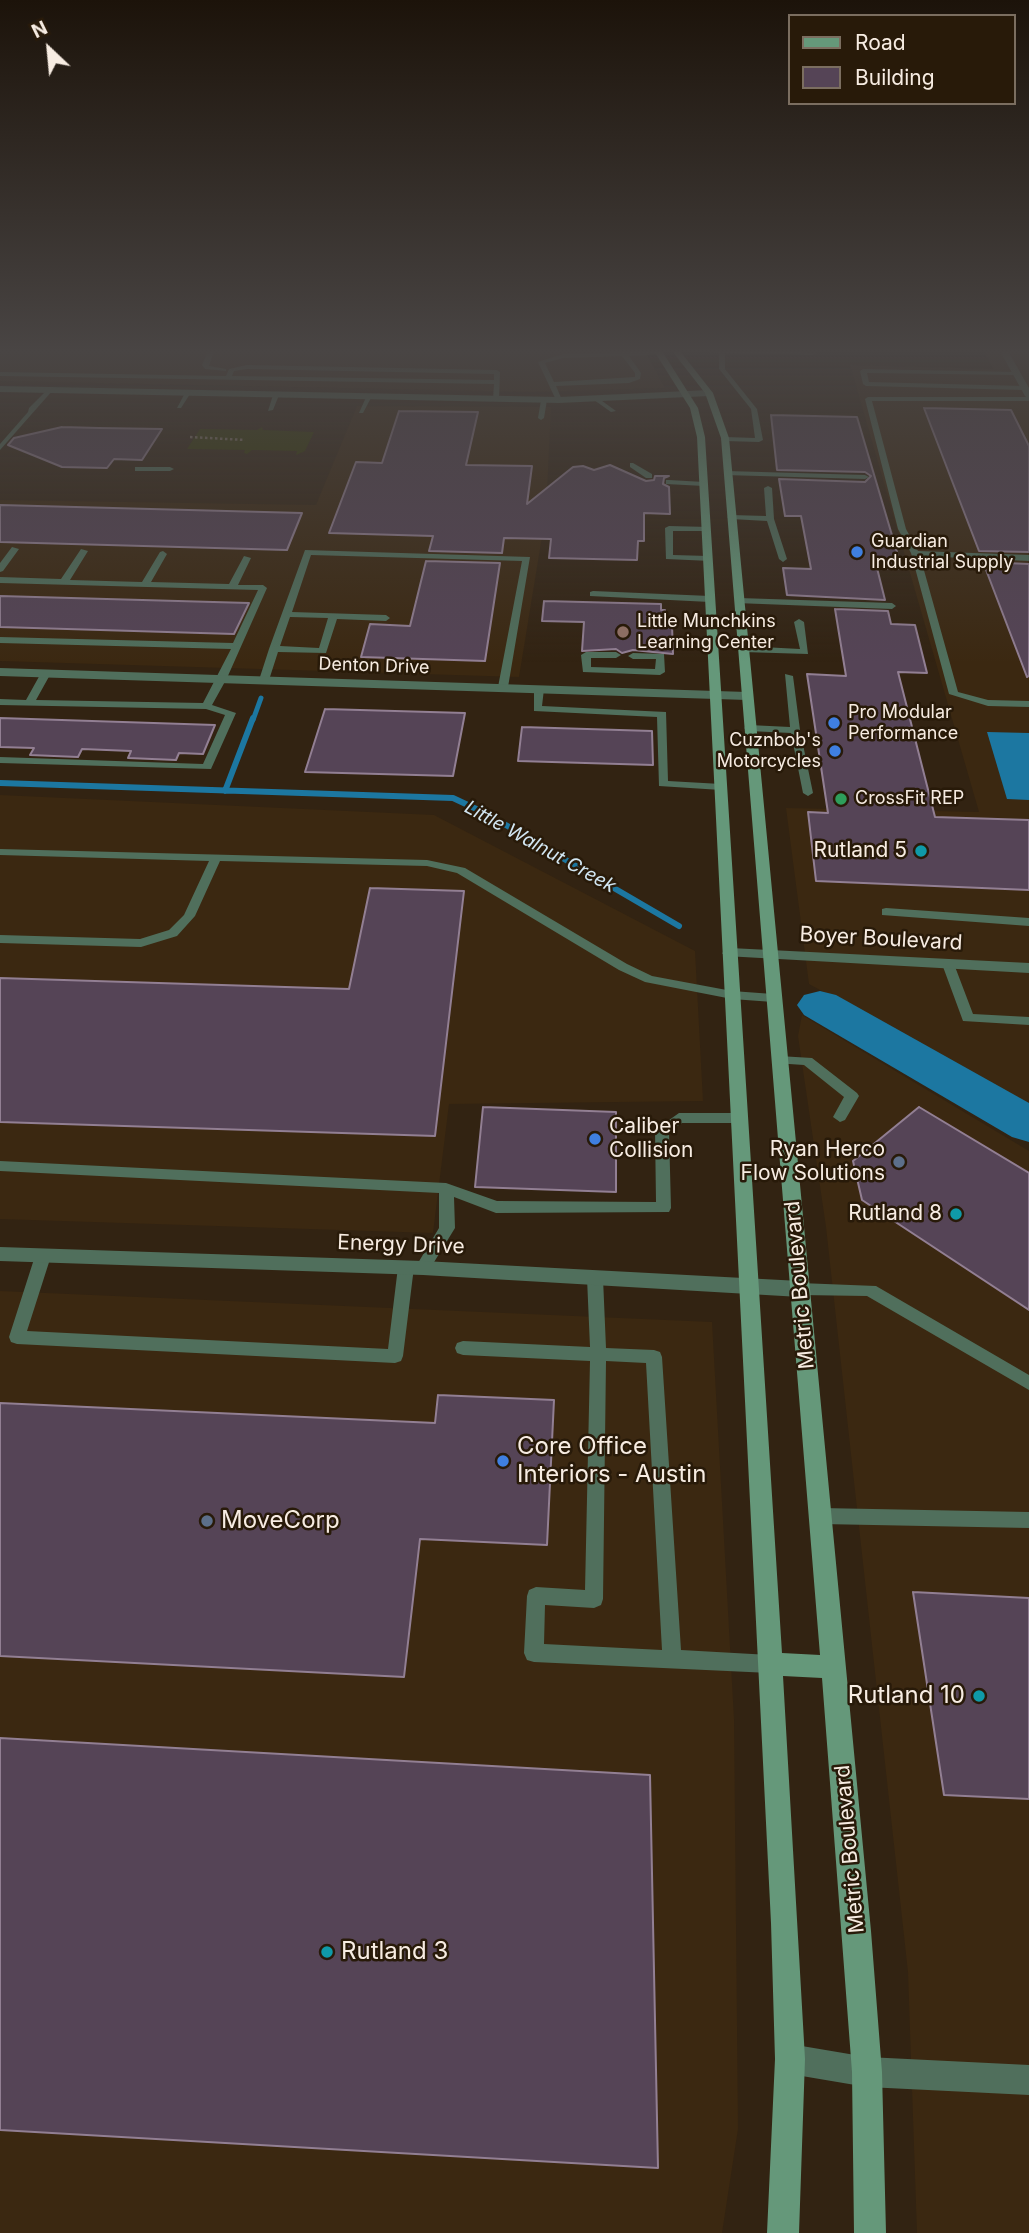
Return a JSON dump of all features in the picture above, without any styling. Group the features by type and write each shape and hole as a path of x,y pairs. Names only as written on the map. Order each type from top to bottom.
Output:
{"main road":[{"path":"701,455 771,1664 790,2059 783,2233"},
{"name":"Metric Boulevard","path":"726,455 858,1931 867,2072 870,2233"},
{"path":"771,1664 834,1667"}],"street":[{"name":"Denton Drive","path":"0,672 747,696"},
{"name":"Boyer Boulevard","path":"730,953 1029,968"},
{"name":"Energy Drive","path":"0,1254 414,1268 800,1289"},
{"path":"790,2059 867,2072 1029,2080"}],"lane":[{"path":"883,455 902,529 915,553 954,694 988,703 1029,704"},
{"path":"633,465 649,476"},
{"path":"138,469 170,470"},
{"path":"727,473 864,477"},
{"path":"669,482 704,484"},
{"path":"768,488 771,519 783,559"},
{"path":"731,517 771,519"},
{"path":"706,529 669,528 669,558 708,559"},
{"path":"0,569 15,548"},
{"path":"64,582 84,551"},
{"path":"264,680 308,552 527,559 503,687"},
{"path":"915,553 1029,558"},
{"path":"145,584 163,554"},
{"path":"232,587 247,558"},
{"path":"0,580 263,588 222,678 206,706"},
{"path":"593,594 710,599"},
{"path":"739,601 892,606"},
{"path":"286,614 386,618"},
{"path":"274,649 323,651 333,616"},
{"path":"743,649 805,652 799,622"},
{"path":"0,640 237,646"},
{"path":"616,655 586,655 586,670 660,671 661,656 633,656"},
{"path":"581,711 595,670"},
{"path":"30,702 46,673"},
{"path":"788,676 795,730 808,793"},
{"path":"539,689 537,709 662,714 663,784 721,788"},
{"path":"0,702 206,706 231,713 207,767 0,760"},
{"path":"749,728 795,730"},
{"path":"0,852 427,863 461,870 623,967 649,979 732,995 773,998"},
{"path":"0,939 141,943 173,933 189,916 216,856"},
{"path":"886,912 1029,922"},
{"path":"948,964 968,1018 1029,1021"},
{"path":"779,1060 807,1061 852,1096 840,1117"},
{"path":"0,1166 446,1188 496,1207 664,1208 662,1130 678,1118 738,1118"},
{"path":"43,1256 17,1337 395,1356 414,1268 447,1228 446,1188"},
{"path":"595,1278 598,1355 594,1599 536,1596 534,1653 771,1664"},
{"path":"800,1289 870,1290 1029,1383"},
{"path":"463,1349 654,1357 672,1659"},
{"path":"821,1516 1029,1520"}],"shaded area":[{"path":"337,455 549,455 546,512 519,677 0,661 0,500 316,505"},
{"path":"876,455 1029,455 1029,1104 809,984 786,808 979,812"},
{"path":"0,795 434,815 695,951 703,1101 449,1104 433,1233 0,1219"},
{"path":"802,1015 1029,1151 1029,2233 917,2233 908,1972 826,1227 798,1036"},
{"path":"0,1291 712,1322 734,1719 738,2129 722,2233 0,2233"}],"water":[{"path":"987,732 1029,733 1029,800 1007,799"}],"building":[{"path":"33,455 145,455 142,460 114,459 107,468 62,467"},
{"path":"385,455 468,455 466,465 532,466 527,504 573,467 583,466 594,470 610,465 646,481 654,480 655,476 669,476 664,478 663,484 669,487 670,514 644,513 644,541 638,541 637,560 549,558 551,539 504,538 502,553 429,551 433,536 329,533 356,462 382,463"},
{"path":"775,455 868,455 902,569 877,568 885,600 787,595 783,568 811,569 801,516 785,516 779,479 865,482 871,476 865,472 777,470"},
{"path":"942,455 1029,455 1029,552 979,551"},
{"path":"0,505 302,513 287,550 0,542"},
{"path":"426,561 500,563 485,661 361,657 370,624 410,626"},
{"path":"983,562 1029,564 1027,677"},
{"path":"0,596 249,603 234,634 0,627"},
{"path":"544,601 661,604 661,610 665,610 666,625 672,625 673,654 633,650 622,653 616,649 582,651 584,622 542,621"},
{"path":"835,609 888,611 891,624 915,625 927,673 898,672 935,817 1029,820 1029,890 816,881 808,812 828,813 807,674 846,676"},
{"path":"325,709 465,713 453,776 305,772"},
{"path":"0,718 215,725 203,754 179,753 176,760 128,758 131,751 82,749 78,757 30,755 34,748 0,747"},
{"path":"522,727 652,731 653,765 518,761"},
{"path":"370,888 464,891 435,1136 0,1122 0,978 349,989"},
{"path":"483,1107 616,1112 616,1192 475,1187"},
{"name":"Rutland 8","path":"919,1107 1029,1173 1029,1310 862,1200 853,1161"},
{"path":"438,1395 554,1400 547,1545 420,1539 404,1677 0,1656 0,1403 435,1423"},
{"name":"Rutland 10","path":"913,1592 1029,1598 1029,1799 944,1795"},
{"name":"Rutland 3","path":"0,1738 650,1775 658,2168 0,2130"}],"waterway":[{"name":"Little Walnut Creek","path":"253,720 261,698"},
{"name":"Little Walnut Creek","path":"225,790 253,718"},
{"name":"Little Walnut Creek","path":"0,783 225,790"},
{"name":"Little Walnut Creek","path":"225,790 453,798 487,814 679,926"},
{"name":"Little Walnut Creek","path":"820,1005 1029,1125"}],"place":[{"name":"Guardian Industrial Supply","path":"857,552"},
{"name":"Little Munchkins Learning Center","path":"623,632"},
{"name":"Pro Modular Performance","path":"834,723"},
{"name":"Cuznbob's Motorcycles","path":"835,751"},
{"name":"CrossFit REP","path":"841,799"},
{"name":"Rutland 5","path":"921,851"},
{"name":"Caliber Collision","path":"595,1139"},
{"name":"Ryan Herco Flow Solutions","path":"899,1162"},
{"name":"Rutland 8","path":"956,1214"},
{"name":"Core Office Interiors - Austin","path":"503,1461"},
{"name":"MoveCorp","path":"207,1521"},
{"name":"Rutland 10","path":"979,1696"},
{"name":"Rutland 3","path":"327,1952"}]}
